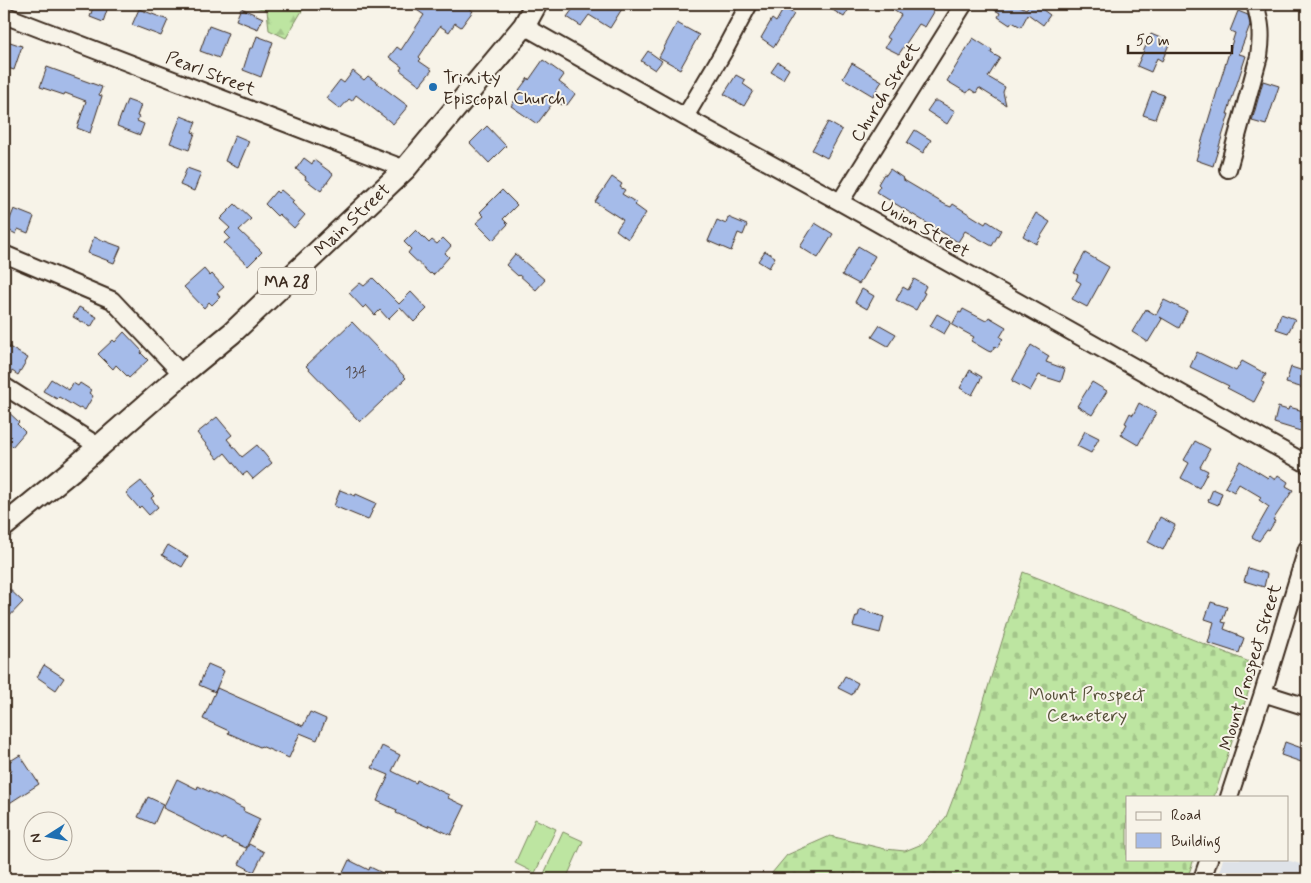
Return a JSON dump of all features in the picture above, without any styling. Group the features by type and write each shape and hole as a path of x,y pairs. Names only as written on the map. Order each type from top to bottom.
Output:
{"main road":[{"name":"Main Street","path":"4,526 232,333 405,168 524,26 536,4"}],"street":[{"path":"684,117 724,52 749,4"},
{"name":"Church Street","path":"840,202 964,4"},
{"path":"1228,169 1262,41 1260,20 1255,4"},
{"name":"Pearl Street","path":"4,15 405,168"},
{"name":"Union Street","path":"524,26 1307,464"},
{"path":"4,254 112,300 182,374"},
{"path":"4,386 98,446"},
{"name":"Mount Prospect Street","path":"1229,796 1307,549"},
{"path":"1263,693 1307,707"},
{"path":"1202,879 1209,860"}],"shaded area":[{"path":"1223,860 1286,860 1307,866 1307,879 1217,879"}],"green space":[{"path":"247,4 306,4 286,38 269,30 267,10"},
{"name":"Mount Prospect Cemetery","path":"1023,572 1257,665 1214,796 1126,796 1126,860 1194,860 1187,879 767,879 787,855 830,836 885,849 905,851 922,844 946,817 959,783"},
{"path":"535,819 556,829 535,873 515,863"},
{"path":"563,832 583,841 566,879 550,879 543,876"}],"building":[{"path":"94,4 109,4 103,22 90,17"},
{"path":"408,4 462,4 473,11 461,27 455,23 449,32 440,26 419,57 421,59 419,61 432,70 420,85 400,70 402,67 389,57 397,47 401,50 424,15"},
{"path":"572,4 625,4 610,28 589,15 581,26 567,17 575,6"},
{"path":"823,4 852,4 844,17"},
{"path":"883,4 922,4 934,12 925,27 919,24 899,54 885,47 890,39 886,37 901,15"},
{"path":"984,4 1016,4 1026,9 1030,4 1035,4 1050,15 1043,25 1028,14 1021,27 1012,22 1010,25 998,17 1000,13"},
{"path":"241,8 263,18 258,29 236,20"},
{"path":"784,8 794,14 774,47 761,38 772,19 776,22"},
{"path":"139,9 168,20 161,36 132,25"},
{"path":"1238,11 1248,15 1250,25 1239,54 1246,56 1227,114 1229,114 1213,166 1196,160 1235,33 1230,31"},
{"path":"677,23 699,35 680,69 659,57"},
{"path":"209,26 228,33 219,58 200,51"},
{"path":"1151,34 1170,42 1162,61 1157,58 1151,72 1137,66"},
{"path":"257,36 273,42 261,77 243,70 250,48 253,48"},
{"path":"973,38 992,50 991,53 1000,58 988,77 1005,87 1003,92 1006,105 979,88 976,93 970,89 967,93 947,81"},
{"path":"4,40 22,46 14,70 4,67"},
{"path":"648,51 662,61 655,70 641,61"},
{"path":"543,60 564,75 559,82 575,94 567,105 564,103 562,105 555,100 537,124 511,106 521,91 519,90 528,78 529,80"},
{"path":"778,62 789,69 783,79 771,72"},
{"path":"852,63 882,81 873,96 843,78"},
{"path":"47,67 102,87 99,95 102,96 90,133 77,128 86,101 65,93 64,95 40,87"},
{"path":"353,71 364,80 368,76 408,106 393,124 356,95 352,101 349,99 340,109 326,98 340,80 344,83"},
{"path":"736,75 745,80 743,84 753,91 744,106 724,94"},
{"path":"1263,81 1279,86 1266,125 1252,121"},
{"path":"1152,91 1164,95 1155,119 1143,115"},
{"path":"127,100 141,105 137,121 144,124 140,135 117,126"},
{"path":"934,101 938,101 955,111 947,124 927,111"},
{"path":"181,116 196,122 192,132 195,133 189,150 170,143"},
{"path":"828,122 842,130 827,158 812,150"},
{"path":"487,126 506,146 489,163 470,143"},
{"path":"915,130 931,140 923,153 907,143"},
{"path":"235,135 249,141 238,167 225,161"},
{"path":"304,158 312,164 314,160 333,174 321,191 305,179 306,177 296,169"},
{"path":"187,168 201,173 194,191 180,185"},
{"path":"890,169 902,179 946,205 951,207 953,204 985,224 987,221 1001,230 992,246 965,231 958,242 876,192 884,174 886,175"},
{"path":"612,177 622,184 620,187 625,190 622,194 637,203 635,205 646,213 628,239 616,230 623,220 595,202"},
{"path":"281,190 294,201 292,203 305,215 294,228 279,214 277,216 265,204 276,191 278,193"},
{"path":"502,190 517,205 503,219 508,224 493,240 476,223 484,216 480,212"},
{"path":"235,204 251,219 239,230 262,252 248,266 224,243 230,238 225,233 230,228 220,219"},
{"path":"14,209 34,217 28,233 18,229 16,234 6,229"},
{"path":"1036,213 1050,222 1036,244 1023,236"},
{"path":"728,217 747,225 743,235 738,233 731,251 708,241 717,220 726,224"},
{"path":"815,223 833,234 818,258 800,247"},
{"path":"416,230 429,243 432,240 437,244 443,238 451,246 445,253 449,257 433,275 408,253 411,249 404,242"},
{"path":"94,237 121,247 114,263 88,253"},
{"path":"858,246 875,256 859,284 842,275"},
{"path":"765,251 775,257 769,268 758,261"},
{"path":"1085,253 1109,267 1087,307 1072,299 1081,283 1076,280 1078,275 1074,273"},
{"path":"515,254 545,280 536,290 506,265"},
{"path":"204,269 210,276 212,274 224,287 217,293 220,297 212,305 209,302 204,308 184,287"},
{"path":"373,278 399,304 411,292 427,309 414,322 400,307 388,319 380,310 375,315 366,305 363,308 349,293 360,283 364,286"},
{"path":"914,279 926,286 923,292 925,293 916,310 896,300 903,287 908,290"},
{"path":"862,289 874,296 867,309 855,302"},
{"path":"1164,300 1187,311 1179,328 1160,317 1162,319 1148,342 1132,332 1146,309 1156,315"},
{"path":"79,307 97,317 91,327 73,317"},
{"path":"963,309 986,321 989,317 1006,327 1000,337 1003,339 997,348 995,346 991,352 988,351 971,341 974,337 952,325 959,312 961,313"},
{"path":"937,314 951,322 944,334 930,326"},
{"path":"1281,314 1295,319 1288,333 1276,329"},
{"path":"352,322 406,378 360,422 306,366"},
{"path":"880,325 896,334 888,346 872,337"},
{"path":"124,332 148,360 129,378 116,365 113,369 98,354 113,340 115,342"},
{"path":"4,344 28,358 18,375 12,371 9,377 4,376"},
{"path":"1031,345 1049,356 1046,362 1065,369 1061,382 1039,375 1030,391 1012,381"},
{"path":"1197,352 1236,371 1242,361 1266,374 1262,382 1264,383 1254,402 1227,388 1229,386 1190,367"},
{"path":"1291,367 1307,372 1307,389 1286,383"},
{"path":"970,370 982,377 972,395 960,388"},
{"path":"51,379 69,390 73,383 78,386 80,383 91,390 89,393 93,396 85,410 80,407 79,409 59,397 57,399 43,391"},
{"path":"1092,382 1107,391 1092,415 1077,406"},
{"path":"1139,403 1156,413 1138,445 1121,435 1130,413 1133,415"},
{"path":"1278,407 1288,410 1289,407 1307,412 1307,433 1274,423"},
{"path":"4,408 19,422 17,424 25,432 12,447 4,439"},
{"path":"217,417 232,435 227,439 242,457 257,445 272,463 253,479 247,472 243,475 225,453 218,459 197,433"},
{"path":"1085,431 1099,438 1091,453 1077,446"},
{"path":"1195,441 1210,449 1200,467 1208,471 1199,488 1181,478 1189,463 1184,460"},
{"path":"1240,461 1268,478 1270,476 1275,480 1278,475 1288,482 1286,486 1293,490 1273,520 1275,521 1269,531 1267,530 1259,541 1252,537 1269,507 1259,500 1261,497 1239,484 1234,492 1225,487"},
{"path":"141,481 154,496 151,498 158,507 149,515 141,506 139,508 126,493"},
{"path":"1213,489 1222,493 1218,505 1208,501"},
{"path":"340,490 355,496 356,494 376,503 368,520 334,506"},
{"path":"1160,517 1175,525 1163,550 1148,542"},
{"path":"168,545 188,557 182,567 162,555"},
{"path":"1248,568 1267,574 1264,587 1244,581"},
{"path":"4,584 23,602 4,622"},
{"path":"1211,602 1227,607 1222,622 1226,623 1224,629 1244,638 1239,653 1208,643 1214,622 1205,619"},
{"path":"860,609 884,617 880,633 853,626"},
{"path":"208,664 224,671 215,692 199,685"},
{"path":"44,665 64,678 56,690 37,677"},
{"path":"845,676 858,683 852,695 838,688"},
{"path":"217,688 303,726 310,712 326,719 317,740 300,733 289,758 228,733 229,731 203,719"},
{"path":"1285,742 1307,750 1307,764 1281,755"},
{"path":"382,746 400,755 392,771 416,783 417,780 449,795 448,798 465,806 451,835 396,813 397,810 377,801 389,775 372,768"},
{"path":"20,755 39,784 8,804 4,798 4,776 12,771 7,763"},
{"path":"177,779 197,789 198,786 260,819 246,848 224,838 223,840 163,808"},
{"path":"148,797 163,804 154,824 138,817"},
{"path":"249,844 264,852 254,872 239,864"},
{"path":"349,860 369,870 370,867 395,879 340,879"}],"place":[{"name":"Trinity Episcopal Church","path":"433,87"}]}
